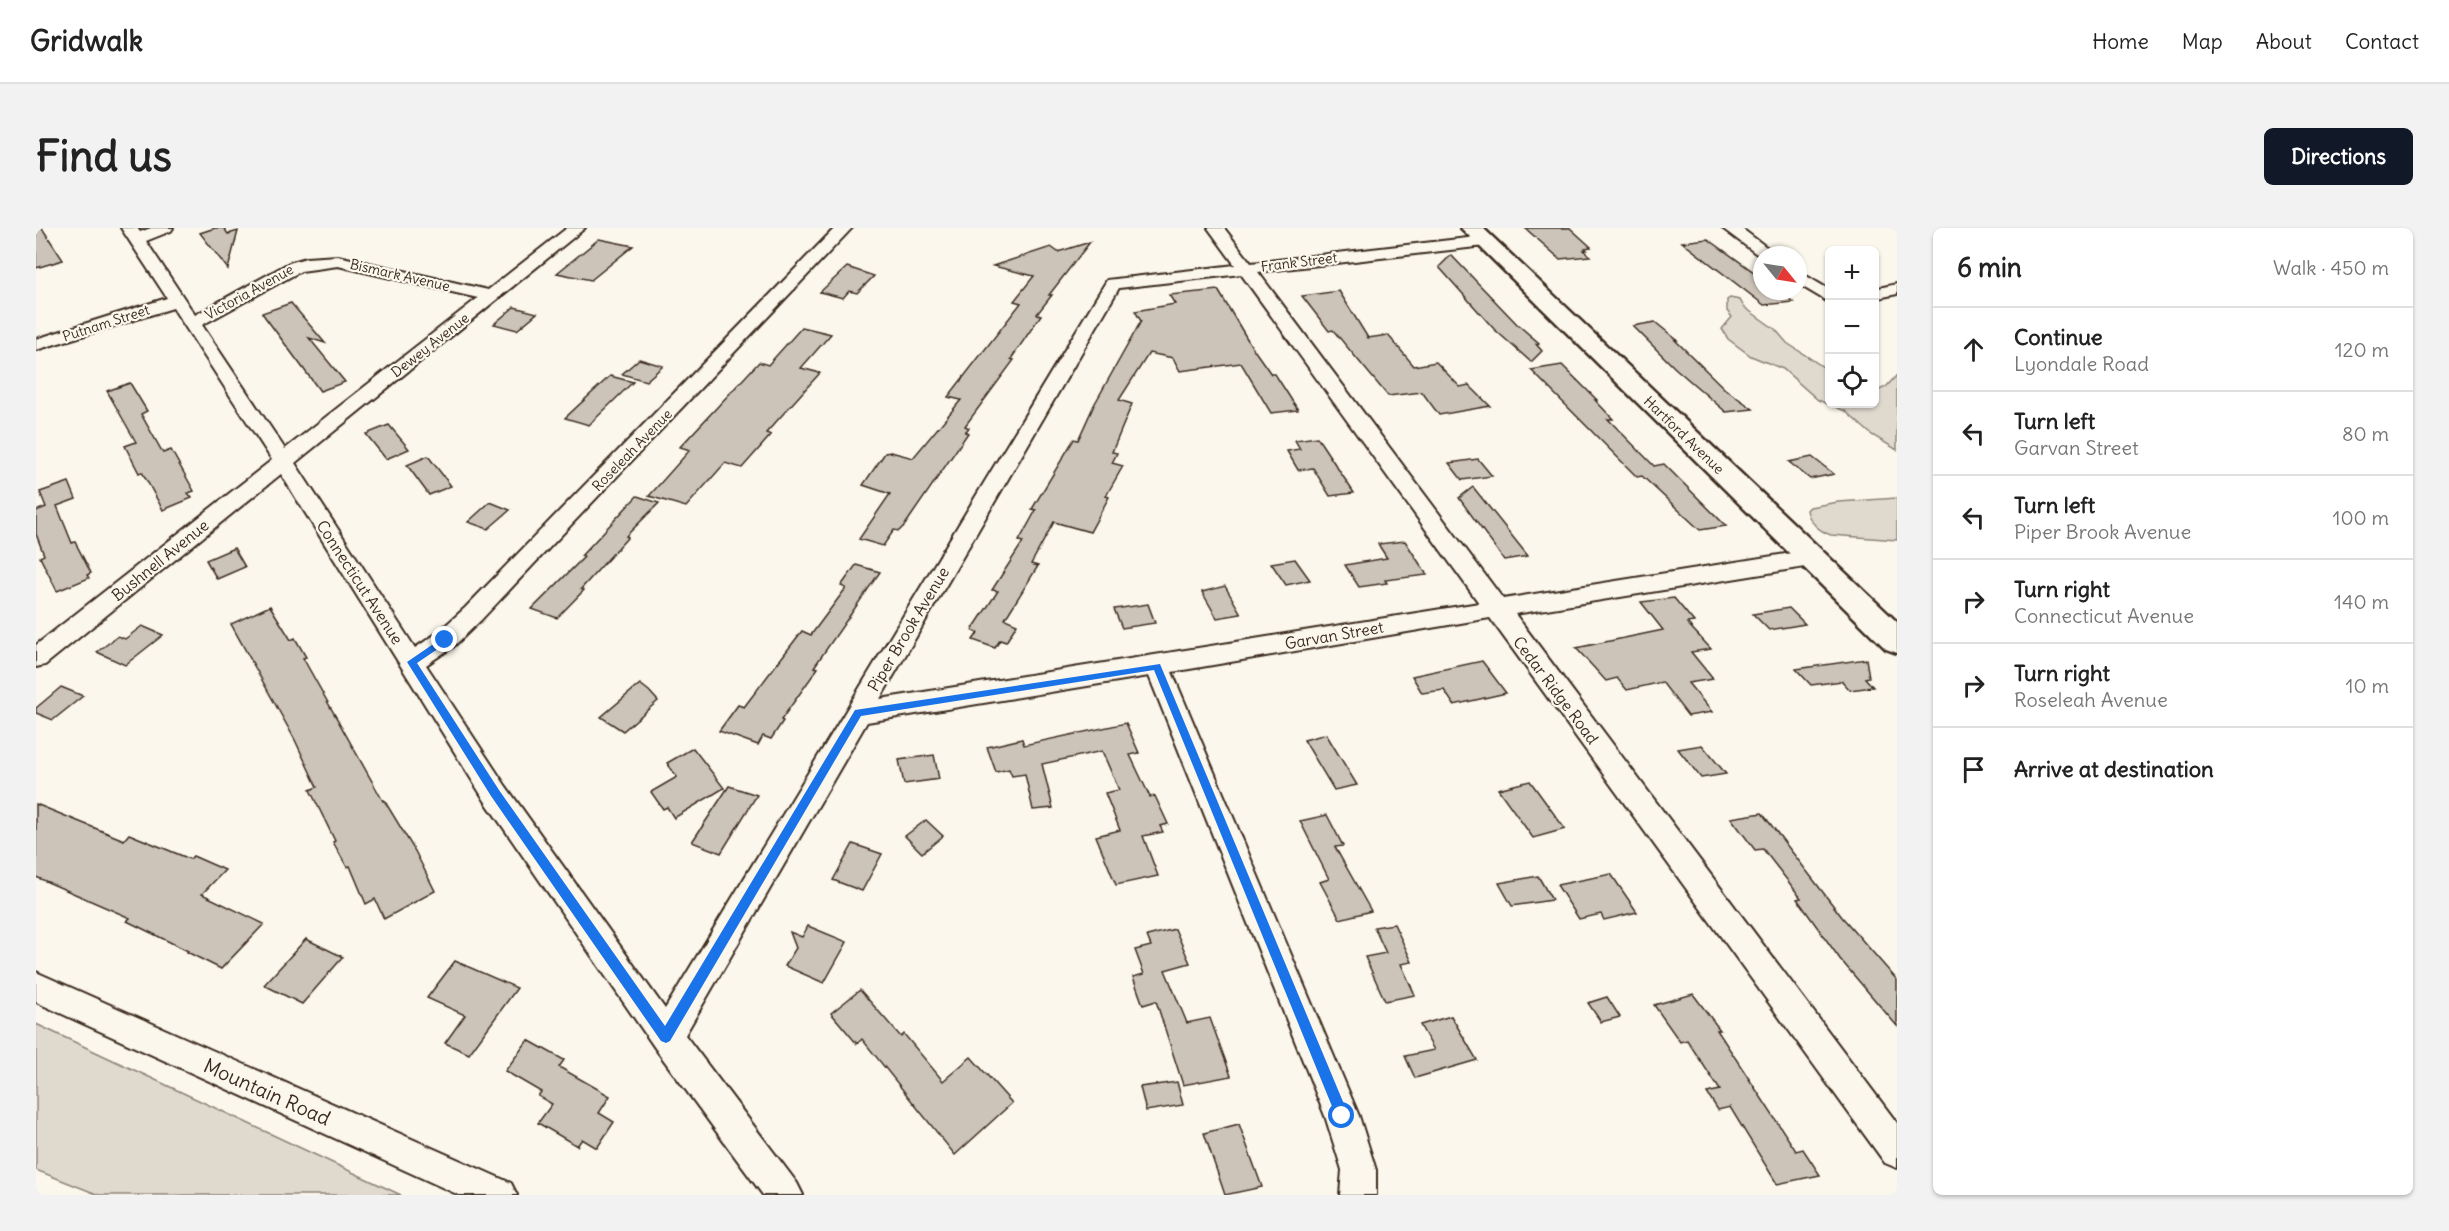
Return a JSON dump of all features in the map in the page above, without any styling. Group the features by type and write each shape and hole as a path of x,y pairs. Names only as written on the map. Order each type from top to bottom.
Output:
{"main road":[{"name":"Hartford Avenue","path":"1478,235 1897,641"}],"street":[{"path":"133,233 165,228"},
{"name":"Dewey Avenue","path":"283,461 577,228"},
{"name":"Roseleah Avenue","path":"412,662 445,640 473,614 844,228"},
{"name":"Cedar Ridge Road","path":"1216,228 1897,1150"},
{"path":"1731,228 1756,246"},
{"name":"Connecticut Avenue","path":"133,233 283,461 495,793 666,1037 784,1195"},
{"name":"Frank Street","path":"1113,284 1246,268 1478,235"},
{"name":"Bismark Avenue","path":"306,263 338,261 493,296"},
{"name":"Victoria Avenue","path":"193,323 306,263"},
{"path":"1807,282 1825,295"},
{"name":"Piper Brook Avenue","path":"666,1037 1113,284"},
{"path":"1879,293 1897,289"},
{"name":"Putnam Street","path":"36,345 176,301"},
{"name":"Bushnell Avenue","path":"36,658 283,461"},
{"name":"Garvan Street","path":"858,712 1157,666 1495,608 1810,558"},
{"path":"1157,666 1342,1116 1359,1170 1358,1195"},
{"name":"Mountain Road","path":"36,987 499,1195"}],"shaded area":[{"path":"1730,298 1740,300 1744,307 1775,329 1787,343 1825,368 1825,403 1818,400 1783,369 1751,356 1728,339 1722,329 1732,317 1727,311 1727,300"},
{"path":"1897,375 1897,450 1872,435 1845,411 1838,408 1879,408 1879,390 1886,387"},
{"path":"1897,498 1897,540 1831,535 1815,526 1807,510 1810,507 1838,502"},
{"path":"36,1024 401,1195 99,1195 36,1170"}],"building":[{"path":"36,228 42,228 63,260 36,268"},
{"path":"215,228 224,228 228,234 238,231 228,269 200,233"},
{"path":"1525,228 1570,228 1591,247 1584,250 1590,256 1560,259"},
{"path":"599,239 633,246 591,280 557,273"},
{"path":"1708,239 1753,272 1753,297 1682,242"},
{"path":"1090,242 1049,295 1052,295 1037,314 1041,315 1011,359 1014,360 965,426 969,428 965,432 968,433 905,525 899,531 894,530 883,546 859,539 890,494 863,485 885,453 891,452 913,458 961,400 948,397 1021,303 1014,301 1034,276 993,266 1051,247 1058,252"},
{"path":"1451,255 1517,324 1539,343 1536,344 1542,351 1531,362 1494,329 1439,267"},
{"path":"847,267 874,276 857,293 849,291 843,298 820,292"},
{"path":"1218,290 1252,347 1271,374 1275,374 1298,410 1271,413 1241,363 1180,371 1173,358 1149,353 1119,400 1132,404 1112,452 1117,453 1112,463 1123,466 1090,532 1054,522 1031,564 1038,566 1005,619 1017,624 1006,642 1000,640 995,648 973,640 978,633 972,630 998,591 992,590 1023,542 1019,541 1036,510 1032,509 1074,439 1078,440 1094,405 1141,321 1135,311 1175,304 1169,295"},
{"path":"1339,291 1368,338 1388,335 1414,366 1436,362 1460,387 1469,385 1490,406 1439,415 1422,392 1388,396 1333,330 1329,331 1302,296"},
{"path":"1757,300 1790,300 1793,302 1764,305"},
{"path":"291,303 325,343 309,338 345,382 320,391 262,313"},
{"path":"514,307 537,313 517,330 494,324"},
{"path":"1655,322 1677,340 1675,340 1725,389 1753,409 1726,412 1675,368 1633,326"},
{"path":"802,327 831,334 801,368 820,373 766,433 771,435 742,468 725,463 686,507 649,496 690,450 680,447 759,362 768,365"},
{"path":"639,359 663,366 646,381 622,374"},
{"path":"1562,365 1613,419 1608,419 1654,466 1664,464 1726,526 1700,530 1642,476 1637,477 1531,370"},
{"path":"610,376 633,382 589,425 565,418"},
{"path":"130,383 147,411 141,414 163,453 171,450 194,491 188,493 192,498 163,510 125,446 136,442 107,391"},
{"path":"389,425 409,449 386,459 366,434"},
{"path":"1317,437 1354,493 1330,496 1313,468 1298,470 1287,451 1300,449 1295,440"},
{"path":"428,456 451,486 429,495 407,465"},
{"path":"1812,457 1834,474 1810,479 1789,462"},
{"path":"1478,459 1492,476 1462,480 1449,463"},
{"path":"69,482 76,499 57,506 72,543 75,542 91,573 87,575 89,578 57,591 40,557 44,555 36,534 36,511 46,507 40,492"},
{"path":"1473,487 1528,556 1504,560 1459,498"},
{"path":"637,496 659,503 626,536 628,537 581,589 584,590 557,618 532,609 584,557 581,556"},
{"path":"490,502 510,510 488,529 468,522"},
{"path":"1405,541 1427,575 1385,580 1387,583 1359,587 1345,565 1387,558 1378,544"},
{"path":"234,548 245,567 217,579 206,560"},
{"path":"1295,559 1310,580 1286,585 1271,563"},
{"path":"856,565 880,572 814,667 818,668 781,720 783,721 771,739 763,736 758,745 719,731 738,705 744,707 802,631 811,635 846,588 841,586"},
{"path":"1225,586 1241,614 1217,618 1202,592"},
{"path":"1674,598 1694,622 1687,623 1711,649 1691,652 1713,679 1688,683 1712,712 1688,716 1662,682 1627,690 1617,678 1606,681 1576,648 1663,630 1641,602"},
{"path":"1148,604 1155,623 1122,628 1114,609"},
{"path":"270,606 291,640 295,638 306,657 303,658 383,801 415,851 435,891 384,919 375,899 366,904 350,866 347,867 333,842 335,841 310,790 317,787 295,740 231,624"},
{"path":"1789,608 1805,624 1769,630 1753,614"},
{"path":"142,626 163,635 125,665 97,652 118,636 125,639"},
{"path":"1866,659 1869,677 1865,678 1873,687 1850,690 1842,681 1811,685 1796,669"},
{"path":"1482,661 1506,693 1454,705 1444,690 1422,693 1412,676"},
{"path":"640,684 658,701 623,731 601,717"},
{"path":"61,687 83,696 53,720 36,713 36,708"},
{"path":"1126,723 1139,753 1130,755 1150,797 1155,796 1168,824 1160,826 1163,832 1143,836 1158,876 1116,885 1096,836 1120,830 1105,793 1119,790 1102,751 1042,764 1053,808 1033,810 1025,774 1012,776 1009,769 996,772 987,747 1022,739 1024,745"},
{"path":"1326,734 1357,785 1334,790 1304,740"},
{"path":"1702,745 1726,774 1701,778 1678,749"},
{"path":"693,748 724,788 674,818 667,807 663,809 651,792 677,777 667,763"},
{"path":"934,755 939,779 904,784 899,760"},
{"path":"1530,781 1565,829 1533,838 1498,789"},
{"path":"729,786 757,795 721,853 692,842"},
{"path":"36,804 124,840 129,834 190,859 193,856 225,870 202,894 264,924 221,969 127,921 130,918 36,877"},
{"path":"1762,813 1842,917 1897,980 1897,1026 1840,959 1797,899 1801,898 1763,849 1755,850 1731,818"},
{"path":"1327,815 1343,846 1335,847 1371,911 1340,919 1320,882 1329,879 1300,821"},
{"path":"926,820 943,836 922,853 905,836"},
{"path":"853,844 882,854 862,891 833,880"},
{"path":"1611,874 1637,912 1604,920 1601,914 1579,919 1557,885"},
{"path":"1538,876 1552,900 1512,906 1499,883"},
{"path":"1394,924 1412,962 1401,964 1415,995 1385,1001 1365,957 1386,953 1374,927"},
{"path":"808,926 847,942 824,983 785,966 796,948 790,932 802,937"},
{"path":"1175,929 1190,963 1165,970 1187,1023 1210,1018 1231,1076 1183,1085 1156,1001 1143,1005 1133,977 1144,974 1135,950 1151,946 1147,936"},
{"path":"306,939 343,957 302,1004 264,985"},
{"path":"455,961 517,988 469,1054 445,1043 465,1015 427,998"},
{"path":"860,990 901,1037 904,1034 943,1081 971,1057 1012,1103 955,1155 862,1039 857,1044 831,1013"},
{"path":"1693,994 1720,1030 1717,1030 1796,1151 1803,1149 1820,1175 1777,1184 1730,1107 1718,1110 1707,1093 1720,1090 1687,1040 1680,1042 1654,1005"},
{"path":"1607,997 1620,1017 1601,1022 1588,1003"},
{"path":"1451,1016 1477,1060 1415,1078 1405,1056 1434,1050 1420,1025"},
{"path":"528,1040 564,1060 559,1067 610,1096 599,1113 614,1122 597,1148 582,1139 577,1146 538,1123 552,1104 538,1096 541,1092 505,1071"},
{"path":"1177,1082 1183,1105 1146,1111 1140,1087"},
{"path":"1239,1124 1262,1187 1225,1195 1204,1133"}],"route":[{"path":"445,640 412,662 495,793 666,1037 858,712 1157,666 1342,1116"}]}
